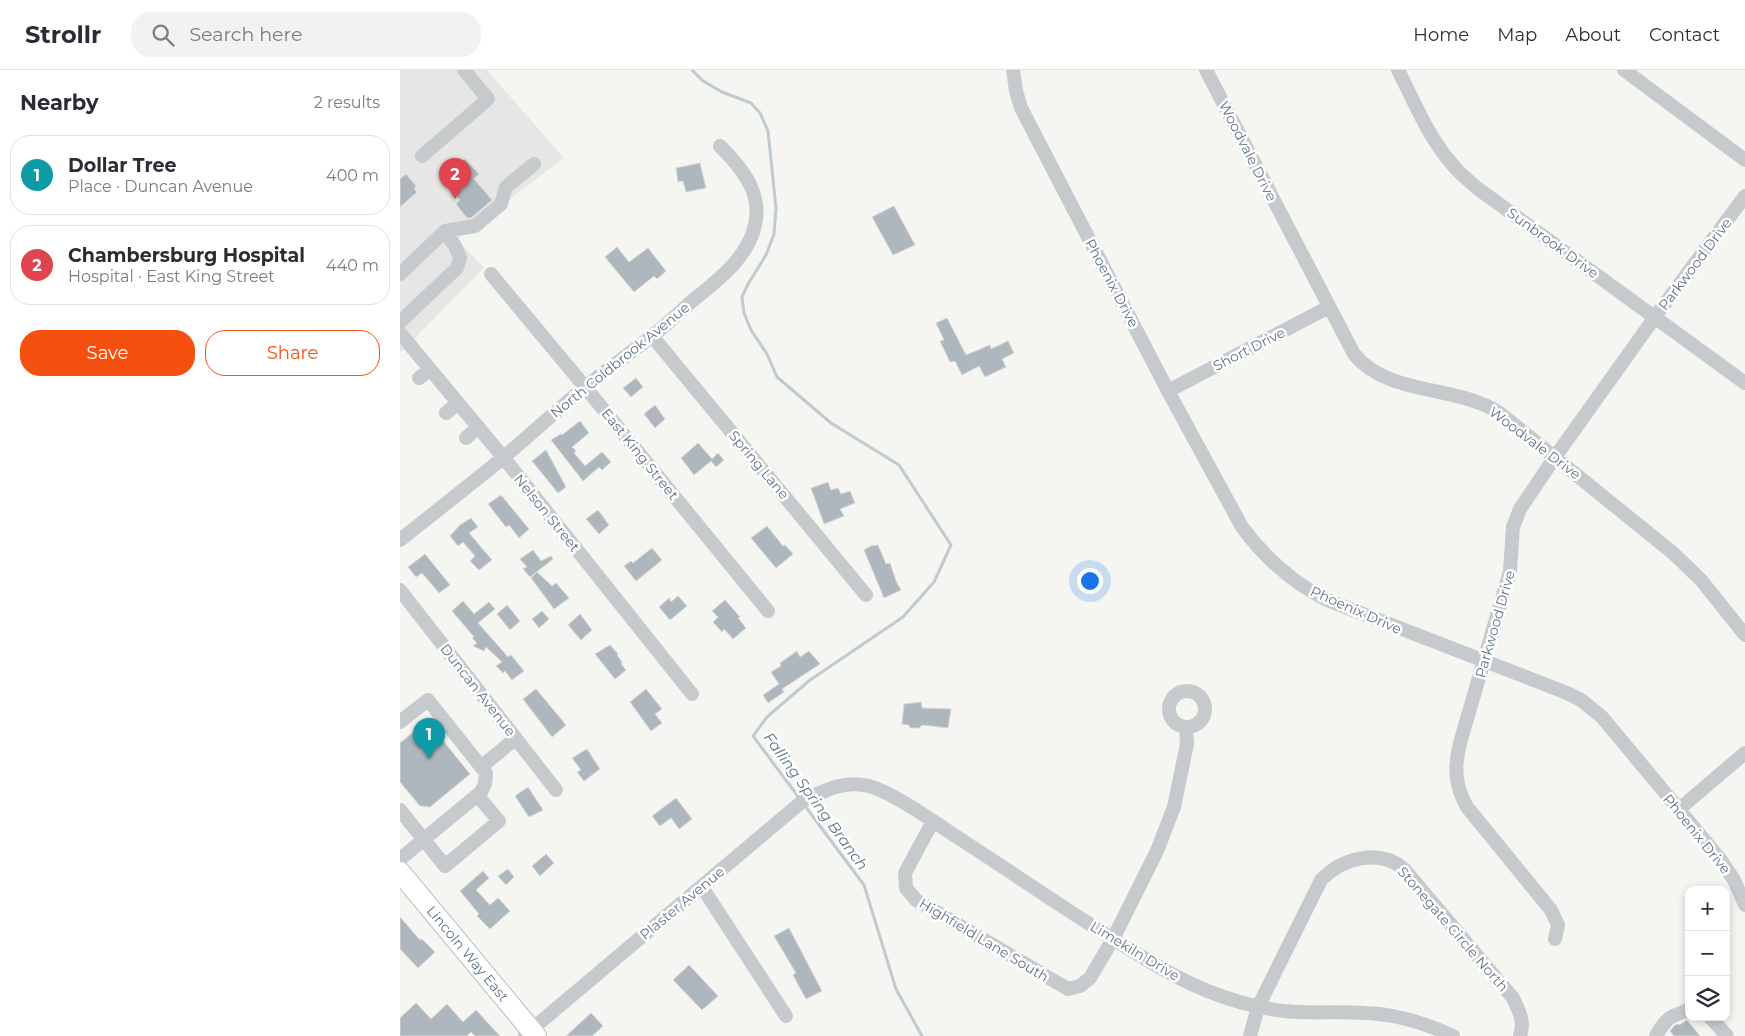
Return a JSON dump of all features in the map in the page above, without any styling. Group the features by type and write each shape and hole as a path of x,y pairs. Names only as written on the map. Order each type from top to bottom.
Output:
{"highway":[{"name":"Lincoln Way East","path":"400,872 531,1034"}],"street":[{"path":"422,156 488,99 464,70"},
{"name":"Phoenix Drive","path":"1013,70 1021,108 1168,391 1242,527 1257,547 1294,580 1327,600 1567,693 1595,710 1720,859 1744,897"},
{"name":"Woodvale Drive","path":"1206,70 1354,354 1371,370 1388,379 1472,399 1508,419 1673,553 1700,580 1745,635"},
{"name":"Sunbrook Drive","path":"1398,70 1431,133 1451,163 1461,174 1477,188 1745,383"},
{"path":"1624,70 1745,160"},
{"name":"North Coldbrook Avenue","path":"400,540 503,457 585,387 652,336 733,265 749,244 757,215 757,204 748,178 738,164 720,146"},
{"path":"400,274 445,231 475,226 502,204 506,187 534,164"},
{"name":"Parkwood Drive","path":"1555,939 1558,925 1551,910 1467,807 1457,782 1457,754 1510,571 1512,534 1520,508 1555,457 1655,317 1745,196"},
{"path":"400,321 457,268 460,258 445,231"},
{"name":"East King Street","path":"491,274 768,612"},
{"name":"Short Drive","path":"1168,391 1329,307"},
{"name":"Nelson Street","path":"400,333 425,374 458,403 692,694"},
{"name":"Spring Lane","path":"652,336 866,595"},
{"path":"446,413 458,403"},
{"path":"466,438 478,428"},
{"name":"Duncan Avenue","path":"400,590 556,790"},
{"path":"400,722 428,700 486,773 485,784 477,795 400,859"},
{"path":"1113,939 1157,851 1174,806 1186,744 1186,727"},
{"path":"481,767 516,738"},
{"path":"1678,810 1745,753"},
{"name":"Limekiln Drive","path":"848,784 870,786 884,793 933,822 1172,975 1221,997 1258,1007 1285,1011 1389,1015 1411,1019 1435,1027 1453,1036"},
{"name":"Plaster Avenue","path":"531,1034 804,800 826,790 848,784"},
{"path":"400,810 445,866 499,821 477,795"},
{"name":"Highfield Lane South","path":"933,822 905,873 906,888 916,900 1068,989 1080,986 1090,978 1113,939"},
{"name":"Stonegate Circle North","path":"1250,1036 1258,1007 1321,880 1332,870 1348,862 1368,857 1392,862 1404,869 1513,998 1522,1017 1523,1025 1520,1036"},
{"path":"702,887 786,1016"},
{"path":"1714,1021 1727,1036"}],"shaded area":[{"path":"400,70 487,70 564,158 457,239 484,268 400,353"}],"building":[{"path":"465,159 479,174 474,179 492,200 471,218 467,218 456,204 460,200 441,178"},
{"path":"700,163 706,188 686,192 683,181 678,182 676,168"},
{"path":"406,174 416,186 414,189 417,192 400,207 400,179"},
{"path":"894,206 915,245 893,255 872,217"},
{"path":"617,247 629,262 648,248 666,271 657,279 654,276 634,292 605,257"},
{"path":"947,318 966,355 990,345 991,349 1008,341 1014,353 1002,359 1006,367 985,377 979,366 962,375 955,361 950,362 940,341 944,340 936,323"},
{"path":"636,378 643,387 631,397 623,388"},
{"path":"655,405 665,419 655,428 644,414"},
{"path":"580,421 589,433 572,447 576,451 574,453 585,466 602,452 611,462 602,470 599,467 583,481 551,440 562,435"},
{"path":"698,443 712,459 718,453 724,460 716,467 711,461 694,475 681,458"},
{"path":"546,450 566,487 558,493 532,461"},
{"path":"828,482 831,490 838,488 841,494 850,491 855,503 840,509 844,516 824,524 811,488"},
{"path":"501,495 529,529 519,538 509,525 506,527 488,504"},
{"path":"598,510 609,525 599,534 586,519"},
{"path":"471,518 478,527 469,533 492,560 479,570 470,561 475,556 463,542 458,546 450,536 460,525"},
{"path":"767,526 783,546 785,545 793,554 776,568 751,538"},
{"path":"878,545 886,564 890,563 901,590 884,598 864,550"},
{"path":"652,548 662,560 636,581 624,566 631,561 633,563"},
{"path":"533,550 541,561 551,556 553,559 530,577 523,569 527,567 520,559"},
{"path":"425,554 450,585 439,593 422,573 416,577 408,567"},
{"path":"537,572 552,586 556,583 569,598 554,609 531,578"},
{"path":"678,596 687,606 670,620 659,607 669,598 671,602"},
{"path":"725,600 740,617 738,618 746,628 733,639 724,629 722,632 713,622 718,617 712,611"},
{"path":"463,601 474,614 489,602 495,609 478,623 508,657 511,655 524,671 512,680 505,671 503,673 496,666 502,662 486,647 484,651 473,646 477,643 472,638 474,637 452,611"},
{"path":"507,605 520,621 510,630 497,614"},
{"path":"542,611 549,619 539,628 532,619"},
{"path":"580,614 592,630 581,640 568,625"},
{"path":"610,645 618,654 622,662 621,664 626,670 615,679 595,654"},
{"path":"797,651 800,657 809,651 820,664 782,689 784,692 768,703 763,695 779,684 771,672 781,666 780,663"},
{"path":"536,689 566,725 552,737 523,699"},
{"path":"646,689 662,709 655,714 662,723 651,731 630,702"},
{"path":"921,702 922,708 951,709 948,728 922,725 919,728 910,728 909,725 902,724 904,704"},
{"path":"427,721 470,774 430,807 420,806 400,782 400,743"},
{"path":"587,749 600,769 584,781 577,772 581,770 572,758"},
{"path":"528,787 543,810 529,817 515,796"},
{"path":"676,798 692,819 679,829 671,818 660,826 652,816"},
{"path":"546,854 554,863 540,876 532,866"},
{"path":"508,869 514,877 506,885 498,876"},
{"path":"483,871 489,878 476,890 490,905 498,898 510,911 490,929 477,916 479,914 460,891"},
{"path":"400,917 420,940 422,939 435,952 418,968 400,949"},
{"path":"789,928 822,991 806,999 793,975 796,973 774,936"},
{"path":"689,965 718,996 702,1010 673,980"},
{"path":"416,1003 431,1019 447,1004 463,1022 476,1010 500,1036 475,1036 471,1032 467,1036 400,1036 400,1018"},
{"path":"591,1013 603,1026 592,1036 566,1036"},
{"path":"1688,1021 1700,1036 1674,1036 1670,1031 1675,1025"}],"waterway":[{"name":"Falling Spring Branch","path":"692,70 703,81 722,92 751,103 760,113 768,131 776,208 774,234 766,255 742,297 744,313 751,330 767,354 777,377 831,423 899,465 951,545 934,582 903,617 810,680 767,717 753,736 800,799"},
{"name":"Falling Spring Branch","path":"805,806 864,885 896,989 922,1036"}],"place":[{"name":"Chambersburg Hospital","path":"455,199"},
{"name":"Dollar Tree","path":"429,759"}]}
